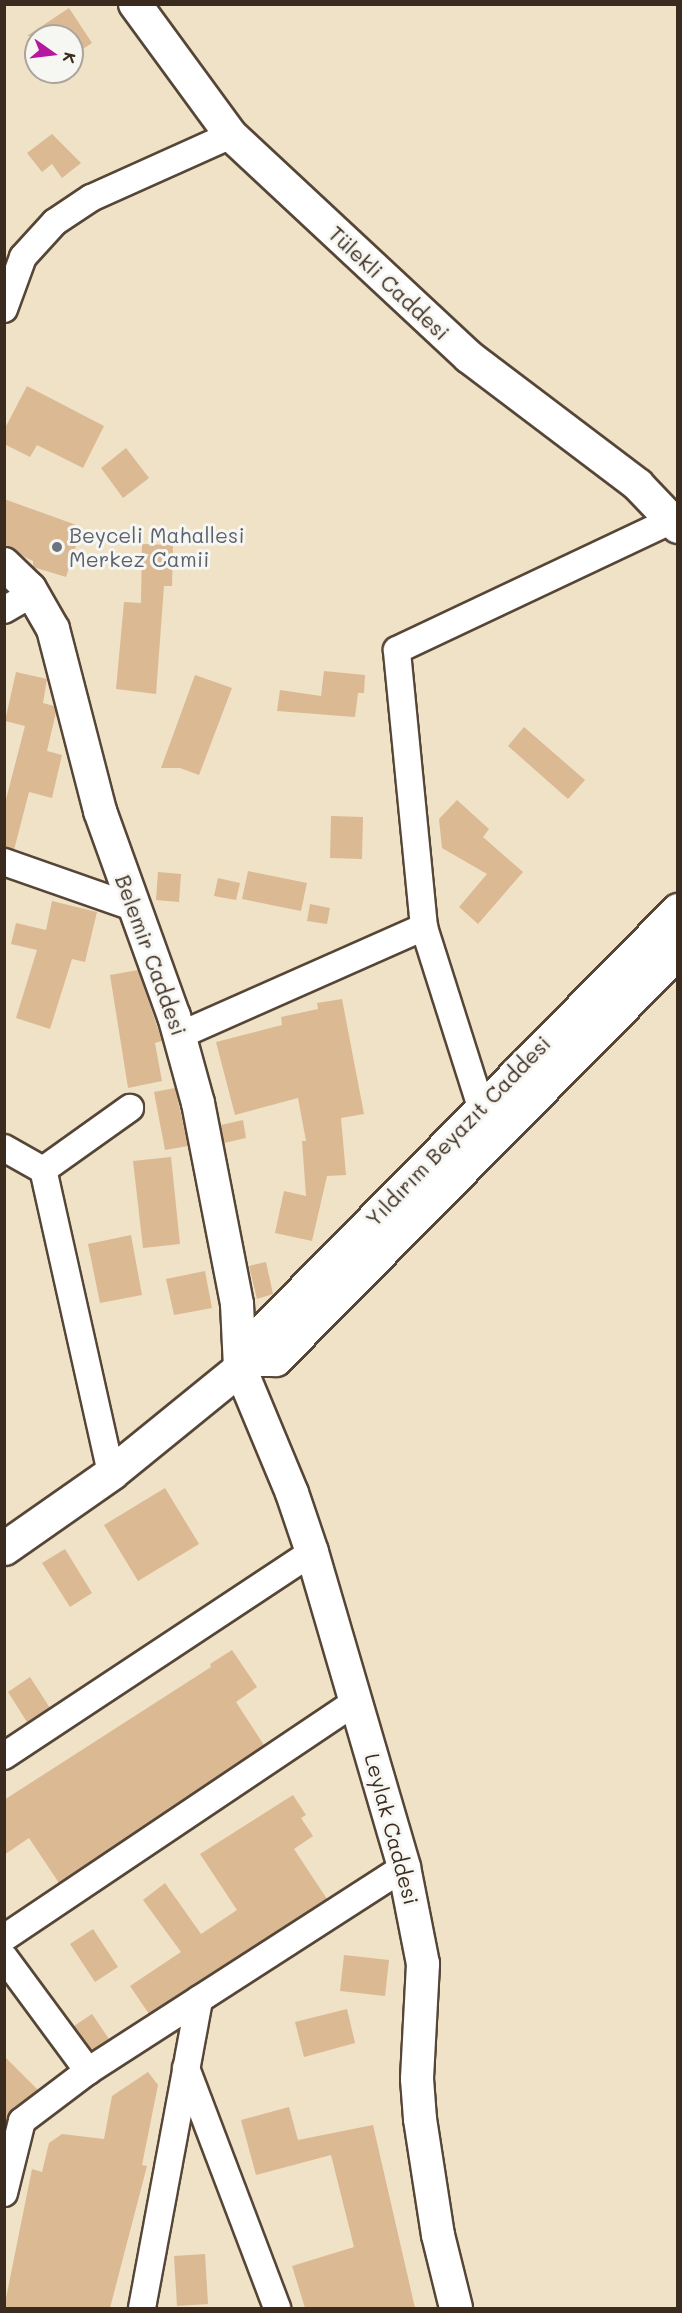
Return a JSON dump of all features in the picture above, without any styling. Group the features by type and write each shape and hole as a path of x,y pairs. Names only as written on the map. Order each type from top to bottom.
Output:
{"main road":[{"name":"Yıldırım Beyazıt Caddesi","path":"4,1548 111,1473 244,1363 259,1335 678,909"},
{"name":"Yıldırım Beyazıt Caddesi","path":"244,1363 275,1359 678,951"}],"street":[{"name":"Tülekli Caddesi","path":"135,4 231,135 469,357 638,485 674,524"},
{"path":"4,309 23,257 54,222 91,198 231,135"},
{"path":"481,1107 424,927 397,650 674,524"},
{"name":"Belemir Caddesi","path":"4,564 33,593 53,629 64,662 87,769 180,1035 198,1103 237,1304 244,1363"},
{"path":"4,610 33,593"},
{"path":"4,862 135,908"},
{"path":"180,1035 424,927"},
{"path":"43,1170 130,1108"},
{"path":"4,1148 43,1170 111,1473"},
{"name":"Leylak Caddesi","path":"244,1363 312,1552 404,1867 423,1964 417,2079 420,2119 438,2235 456,2308"},
{"path":"4,1756 312,1552"},
{"path":"4,1938 357,1701"},
{"path":"4,2193 22,2121 88,2071 404,1867"},
{"path":"4,1957 88,2071"},
{"path":"142,2308 199,1999"},
{"path":"186,2068 277,2308"}],"building":[{"path":"69,8 80,24 45,24"},
{"path":"84,31 92,43 84,48"},
{"path":"52,134 81,163 62,178 52,164 42,172 27,153"},
{"path":"27,386 104,426 83,468 37,445 30,457 4,444 4,430"},
{"path":"126,448 149,478 123,498 101,468"},
{"path":"4,499 82,527 66,577 33,567 33,561 4,547"},
{"path":"142,544 173,545 172,586 164,586 156,694 116,689 124,602 141,603"},
{"path":"324,671 365,675 364,693 358,693 355,717 277,711 280,690 321,696"},
{"path":"16,672 47,679 43,703 54,706 56,712 47,751 62,755 52,798 29,792 14,850 4,847 4,807 25,726 5,721"},
{"path":"195,675 232,688 199,775 180,768 161,768"},
{"path":"524,727 585,780 568,799 508,746"},
{"path":"457,800 489,829 483,837 523,872 478,924 459,907 487,874 442,848 439,819"},
{"path":"331,816 363,817 362,859 330,858"},
{"path":"248,871 307,883 301,911 242,899"},
{"path":"158,872 181,874 179,902 156,900"},
{"path":"218,878 240,883 236,900 214,896"},
{"path":"52,901 97,912 85,962 72,959 50,1029 16,1018 37,950 11,944 16,923 46,930"},
{"path":"310,904 330,908 327,924 307,921"},
{"path":"138,970 162,1041 155,1043 162,1081 128,1088 110,975"},
{"path":"342,999 364,1114 341,1118 346,1175 327,1176 312,1241 275,1233 284,1191 306,1196 302,1141 306,1141 298,1098 235,1115 216,1042 282,1025 281,1017 318,1009 317,1003"},
{"path":"175,1088 188,1146 165,1150 154,1092"},
{"path":"243,1120 246,1138 224,1143 221,1125"},
{"path":"171,1157 180,1244 143,1248 133,1161"},
{"path":"131,1235 142,1295 100,1303 88,1244"},
{"path":"266,1262 273,1294 257,1299 249,1266"},
{"path":"205,1271 212,1308 174,1315 166,1279"},
{"path":"165,1488 199,1544 138,1581 104,1525"},
{"path":"65,1549 92,1593 70,1607 42,1563"},
{"path":"232,1650 257,1687 236,1702 264,1745 59,1883 29,1838 4,1855 4,1800 211,1667 210,1664"},
{"path":"30,1677 50,1708 27,1722 8,1692"},
{"path":"293,1795 306,1815 301,1818 313,1836 294,1849 327,1899 149,2014 130,1986 181,1952 143,1900 165,1883 201,1934 237,1910 200,1854"},
{"path":"93,1929 118,1967 95,1982 70,1944"},
{"path":"344,1955 389,1960 385,1996 340,1991"},
{"path":"347,2009 355,2043 304,2057 295,2022"},
{"path":"92,2014 109,2039 92,2051 74,2026"},
{"path":"4,2056 38,2090 13,2109 4,2124"},
{"path":"148,2072 158,2085 142,2165 147,2166 110,2308 4,2308 32,2169 42,2172 49,2143 62,2134 104,2139 112,2096"},
{"path":"289,2107 298,2140 373,2125 415,2308 305,2308 292,2266 354,2247 331,2155 256,2175 241,2120"},
{"path":"205,2254 208,2304 177,2306 174,2256"}],"place":[{"name":"Beyceli Mahallesi Merkez Camii","path":"57,547"}]}
